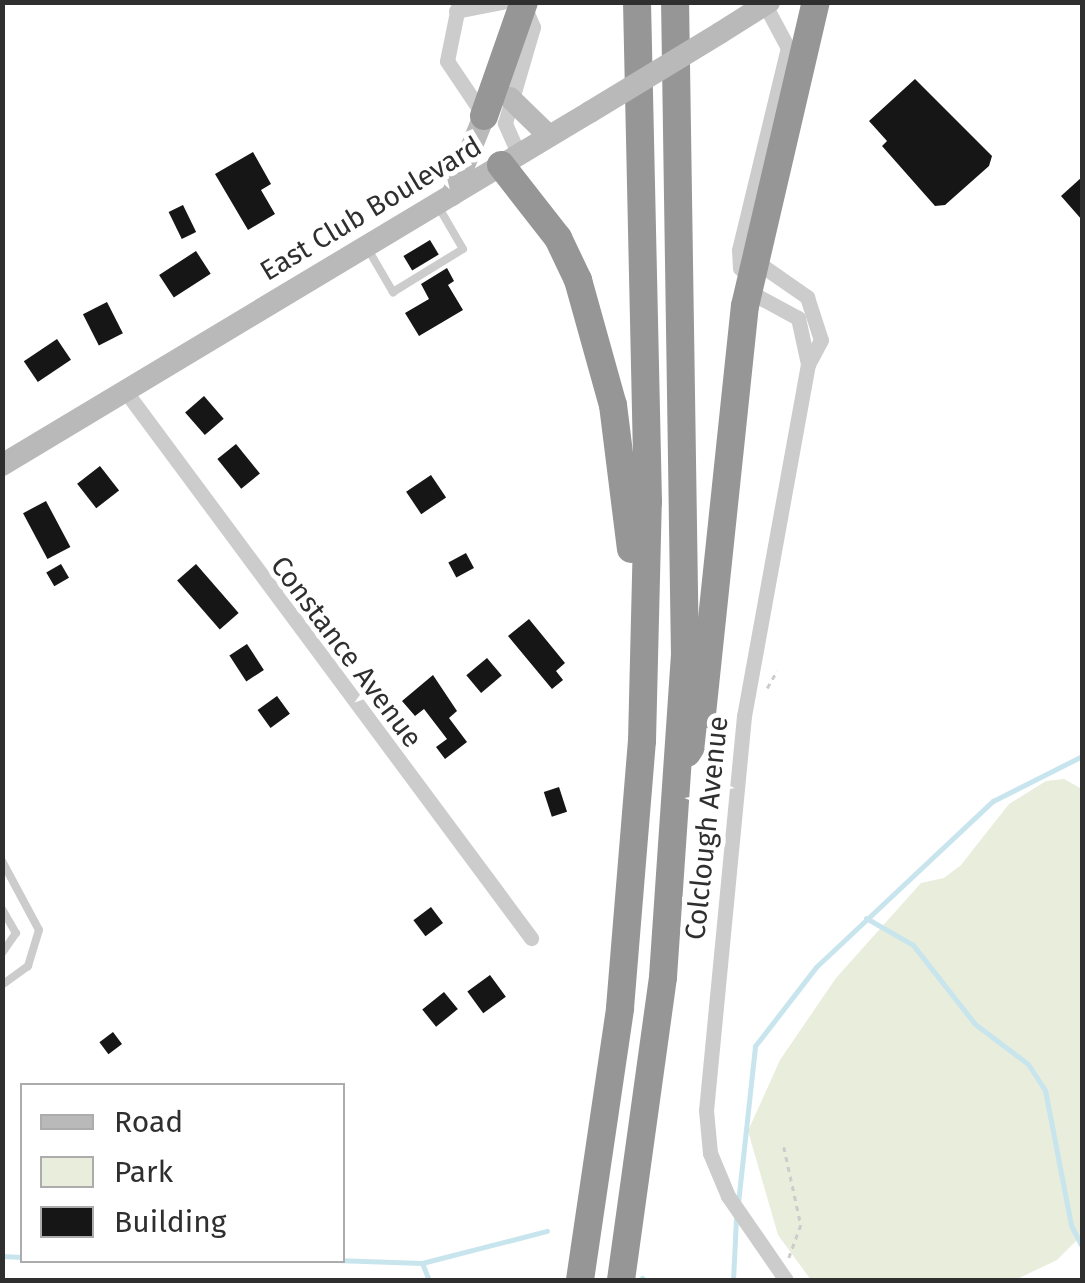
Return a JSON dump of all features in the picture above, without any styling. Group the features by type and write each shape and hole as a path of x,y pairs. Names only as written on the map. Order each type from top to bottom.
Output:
{"highway":[{"path":"580,1280 628,932 645,653 636,2"},
{"path":"621,1280 653,1072 680,762 687,502 675,2"},
{"path":"800,2 808,35"},
{"path":"680,762 700,732 750,276 816,2"},
{"path":"484,116 515,3"},
{"path":"510,160 558,238 588,314 618,435 645,653"}],"street":[{"path":"515,3 533,28 505,123 510,160 447,61 458,7 515,3"},
{"path":"750,276 740,268 739,250 788,48 767,4"},
{"name":"East Club Boulevard","path":"2,465 767,4"},
{"path":"510,98 549,136"},
{"path":"444,200 484,116"},
{"name":"Colclough Avenue","path":"750,276 798,318 808,364"},
{"name":"Colclough Avenue","path":"750,276 813,304 821,340 808,364 744,716 706,1110 718,1176 782,1276"},
{"name":"Constance Avenue","path":"126,392 530,938"}],"lane":[{"path":"366,247 393,292 463,249 444,200"},
{"path":"2,861 39,930 28,966 2,985"},
{"path":"2,909 16,933 2,953"}],"path":[{"path":"782,1276 796,1250 801,1224 784,1147"}],"green space":[{"path":"1064,779 1082,789 1082,1235 1057,1260 1015,1280 811,1280 778,1235 748,1131 780,1060 836,978 921,883 944,878 961,865 1009,804 1046,781"}],"building":[{"path":"915,79 992,156 989,166 945,205 935,206 882,146 887,141 869,121"},
{"path":"253,152 271,184 261,190 275,214 248,230 215,174"},
{"path":"1082,177 1082,220 1061,196"},
{"path":"183,205 196,232 182,239 169,212"},
{"path":"430,240 439,255 412,271 403,256"},
{"path":"196,251 211,274 174,298 159,275"},
{"path":"447,268 454,281 448,285 463,310 419,336 405,313 429,299 421,284"},
{"path":"107,302 123,333 99,345 83,314"},
{"path":"57,339 71,360 38,382 24,361"},
{"path":"204,396 224,419 205,435 185,412"},
{"path":"236,444 260,474 241,489 217,459"},
{"path":"100,466 119,490 96,508 77,484"},
{"path":"431,475 446,497 421,514 406,492"},
{"path":"46,501 70,547 47,559 23,513"},
{"path":"466,553 474,568 456,577 448,562"},
{"path":"61,564 69,578 54,586 46,572"},
{"path":"196,564 239,613 220,629 177,580"},
{"path":"529,619 565,663 556,671 563,680 552,689 508,636"},
{"path":"247,644 264,670 246,681 229,655"},
{"path":"487,658 502,676 481,693 466,675"},
{"path":"433,675 457,711 449,718 467,742 445,759 436,747 447,739 424,709 415,716 402,701"},
{"path":"277,696 290,714 271,728 258,710"},
{"path":"559,787 567,812 552,817 544,792"},
{"path":"431,907 443,923 425,936 413,920"},
{"path":"490,975 506,997 483,1013 467,991"},
{"path":"444,992 458,1009 436,1027 422,1010"},
{"path":"113,1032 122,1044 108,1054 99,1042"}],"waterway":[{"path":"738,1203 755,1046 816,967 993,801 1082,756"},
{"path":"866,918 913,945 975,1024 1028,1064 1045,1090 1071,1225 1082,1247"},
{"path":"733,1280 736,1219"},
{"path":"345,1260 422,1263 547,1231"},
{"path":"2,1256 20,1257"},
{"path":"422,1263 429,1280"}]}
